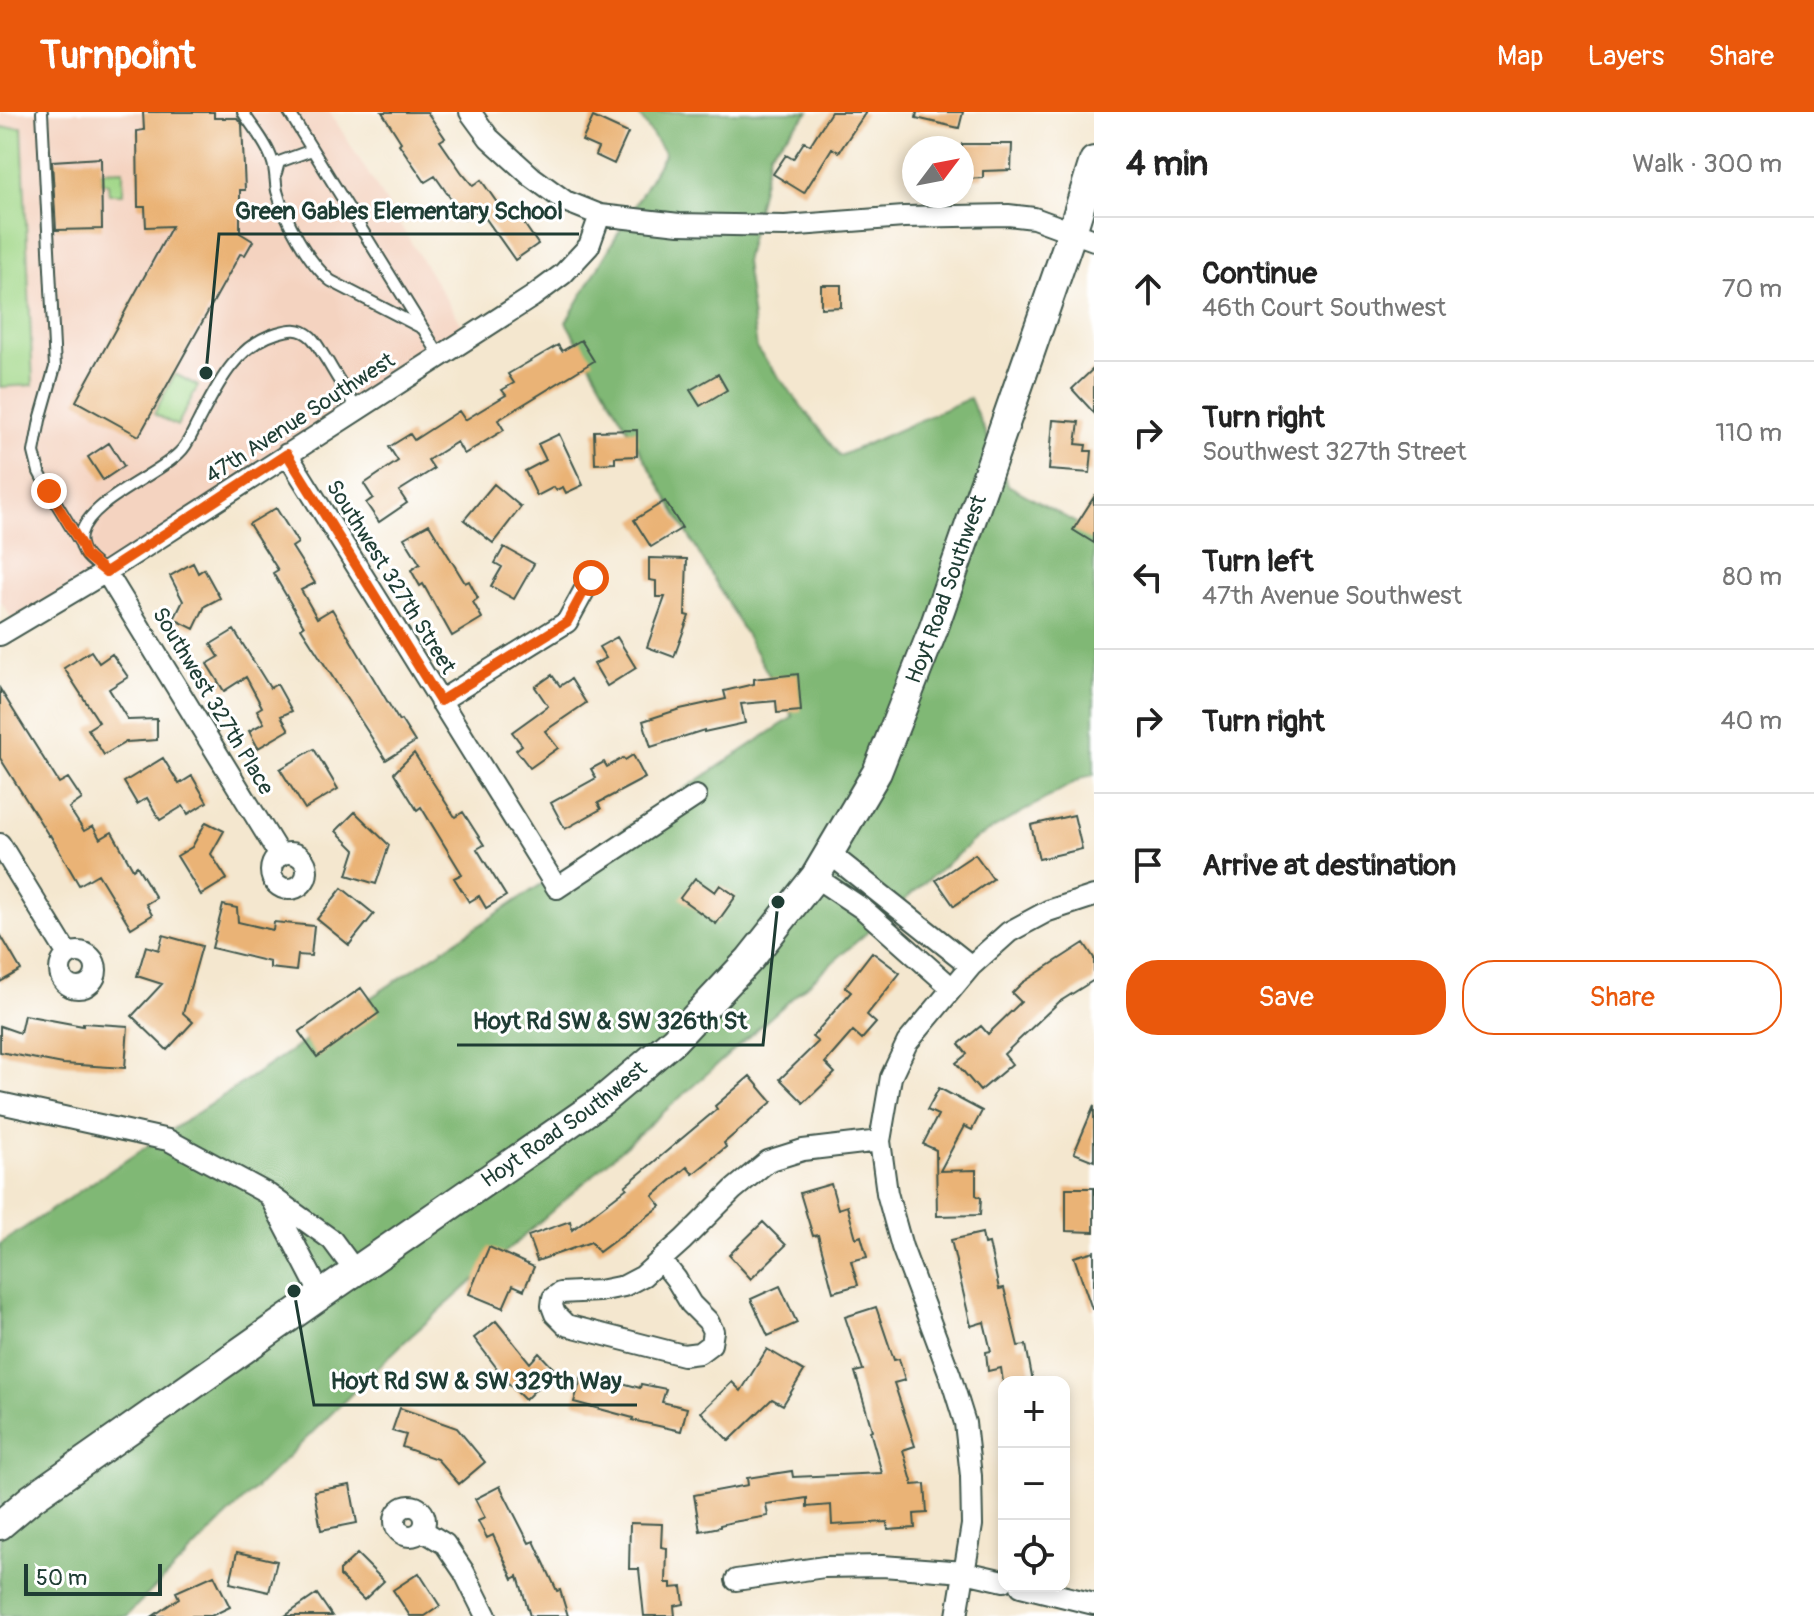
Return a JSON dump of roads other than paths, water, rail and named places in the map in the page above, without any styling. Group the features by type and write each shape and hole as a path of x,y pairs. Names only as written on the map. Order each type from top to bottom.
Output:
{"main road":[{"name":"Hoyt Road Southwest","path":"0,1525 32,1498 603,1100 674,1040 750,959 822,865 877,772 1083,236 1094,161"}],"street":[{"path":"470,112 489,138 532,177 565,201 600,215 679,224 785,226 904,217 1008,215 1034,218 1083,236"},
{"name":"47th Avenue Southwest","path":"0,635 106,572 532,297 563,274 589,246 600,215"},
{"name":"Southwest 327th Street","path":"287,454 557,888 696,796"},
{"name":"Southwest 327th Place","path":"106,572 280,856"},
{"path":"440,701 567,622 591,578"},
{"path":"0,844 68,955"},
{"path":"822,865 971,966"},
{"path":"822,865 863,909 952,988"},
{"path":"957,1616 972,1525 965,1423 902,1247 887,1193 880,1141 891,1077 907,1043 971,966 1009,932 1048,911 1094,896"},
{"path":"0,1103 168,1140 268,1194 332,1240 355,1271"},
{"path":"661,1260 713,1331 711,1344 699,1353 683,1355 566,1325 555,1314 553,1298 560,1293 624,1286 643,1276 768,1161 803,1150 880,1141"},
{"path":"268,1194 321,1295"},
{"path":"422,1530 445,1544 464,1572 486,1616"},
{"path":"736,1580 824,1567 882,1566 965,1572 998,1580"},
{"path":"1045,1592 1094,1604"}],"lane":[{"path":"42,112 55,367 44,401 34,452 39,472 82,546"},
{"path":"243,112 272,158 276,176"},
{"path":"289,112 440,356"},
{"path":"312,150 279,162 276,187 286,216 313,262 331,281 422,328"},
{"path":"106,572 85,555 82,546 80,537 92,515 102,505 179,454 238,356 247,348 267,336 292,329 301,330 314,340 357,409"}],"place":[{"name":"Green Gables Elementary School","path":"206,373"},
{"name":"Hoyt Rd SW & SW 326th St","path":"778,902"},
{"name":"Hoyt Rd SW & SW 329th Way","path":"294,1291"}]}
